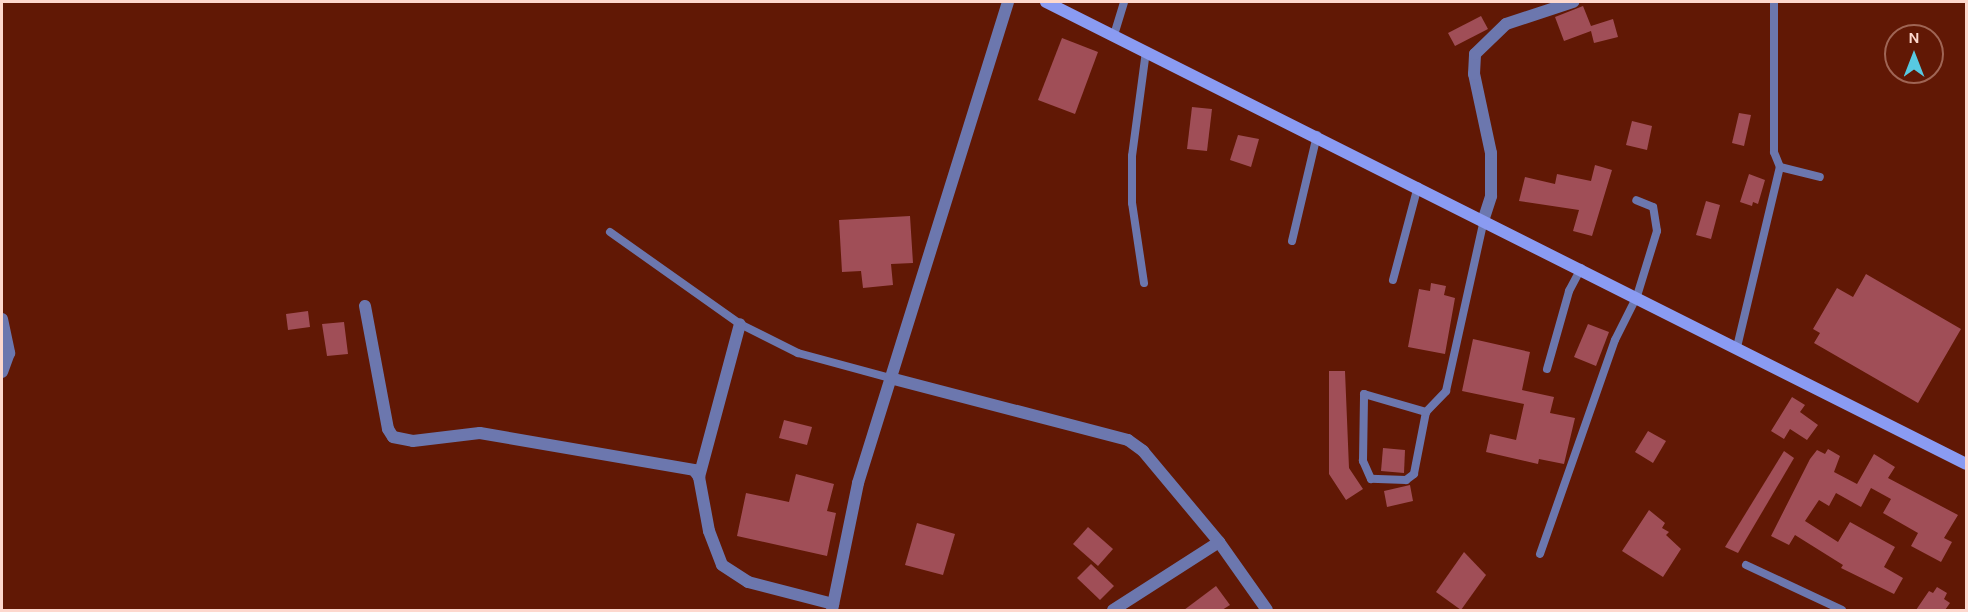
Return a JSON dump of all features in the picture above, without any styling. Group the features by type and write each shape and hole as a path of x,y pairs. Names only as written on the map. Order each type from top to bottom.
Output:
{"street":[{"path":"365,306 388,429 393,436 413,441 480,433 694,470 699,477 709,531 722,566 748,582 832,607 858,483 1008,2"},
{"path":"1046,2 1484,218 1966,464"},
{"path":"1484,218 1491,196 1491,153 1474,74 1475,54 1506,24 1573,2"},
{"path":"2,319 9,353 2,372"},
{"path":"699,477 740,324"},
{"path":"890,378 1128,441 1143,451 1219,542 1267,610"},
{"path":"1113,610 1219,542"}],"lane":[{"path":"1114,35 1124,2"},
{"path":"1737,347 1780,166 1774,152 1774,2"},
{"path":"1144,283 1132,203 1132,156 1146,51"},
{"path":"1292,241 1317,135"},
{"path":"1780,166 1820,177"},
{"path":"1393,280 1418,186"},
{"path":"1540,554 1615,340 1637,296 1657,231 1653,207 1636,200"},
{"path":"1426,412 1364,394 1363,461 1371,479 1406,480 1414,474 1426,412 1446,391 1484,218"},
{"path":"610,232 740,324 798,353 890,378"},
{"path":"1547,369 1569,291 1581,268"},
{"path":"1746,565 1842,610"}],"building":[{"path":"1583,6 1591,26 1613,19 1618,37 1594,43 1591,31 1564,41 1555,17"},
{"path":"1481,16 1488,29 1455,46 1448,33"},
{"path":"1062,38 1098,52 1075,114 1038,100"},
{"path":"1192,107 1212,109 1207,151 1187,149"},
{"path":"1739,113 1751,115 1744,146 1732,143"},
{"path":"1632,121 1652,126 1647,150 1626,145"},
{"path":"1238,135 1259,139 1251,167 1230,160"},
{"path":"1595,165 1612,170 1592,236 1573,231 1579,210 1519,201 1525,177 1555,184 1557,174 1591,181"},
{"path":"1749,174 1765,180 1758,204 1753,202 1752,206 1740,202"},
{"path":"1706,201 1720,205 1711,239 1696,235"},
{"path":"910,216 913,263 891,264 893,285 863,288 861,271 842,272 839,220"},
{"path":"1866,274 1961,329 1918,403 1814,343 1820,333 1813,329 1837,288 1853,297"},
{"path":"1431,283 1446,286 1444,295 1455,298 1445,354 1408,347 1419,289 1430,291"},
{"path":"308,311 310,327 288,330 286,314"},
{"path":"344,322 348,354 327,356 322,324"},
{"path":"1588,324 1609,332 1596,366 1574,357"},
{"path":"1473,339 1530,352 1522,390 1554,397 1550,413 1575,418 1564,464 1539,459 1538,464 1486,452 1490,434 1516,440 1524,404 1462,391"},
{"path":"1329,371 1345,371 1349,468 1363,489 1346,500 1329,474"},
{"path":"1792,397 1805,405 1800,412 1818,425 1807,440 1790,429 1784,439 1771,431"},
{"path":"784,420 812,427 807,445 779,438"},
{"path":"1648,431 1666,441 1653,463 1635,452"},
{"path":"1383,448 1405,450 1404,473 1381,471"},
{"path":"1828,449 1840,456 1834,472 1857,484 1874,454 1895,467 1888,478 1958,515 1944,538 1952,542 1941,562 1911,546 1918,533 1883,513 1891,499 1871,488 1861,507 1836,493 1829,506 1819,500 1805,521 1838,542 1850,522 1895,547 1884,567 1903,578 1894,594 1841,568 1843,565 1795,535 1789,545 1771,536 1810,459 1817,450 1825,454"},
{"path":"1784,451 1794,458 1738,553 1725,547"},
{"path":"796,474 834,484 827,511 836,513 827,556 737,536 746,493 789,502"},
{"path":"1410,485 1413,501 1387,507 1384,491"},
{"path":"1649,510 1665,523 1662,528 1669,532 1666,535 1681,549 1663,577 1622,551"},
{"path":"917,523 955,534 943,575 905,565"},
{"path":"1088,527 1113,549 1098,566 1073,544"},
{"path":"1464,552 1486,575 1461,610 1436,592"},
{"path":"1091,564 1114,586 1100,600 1077,578"},
{"path":"1216,586 1230,605 1222,610 1184,610"},
{"path":"1937,587 1947,593 1944,599 1950,603 1945,610 1916,610 1929,591 1933,593"}]}
